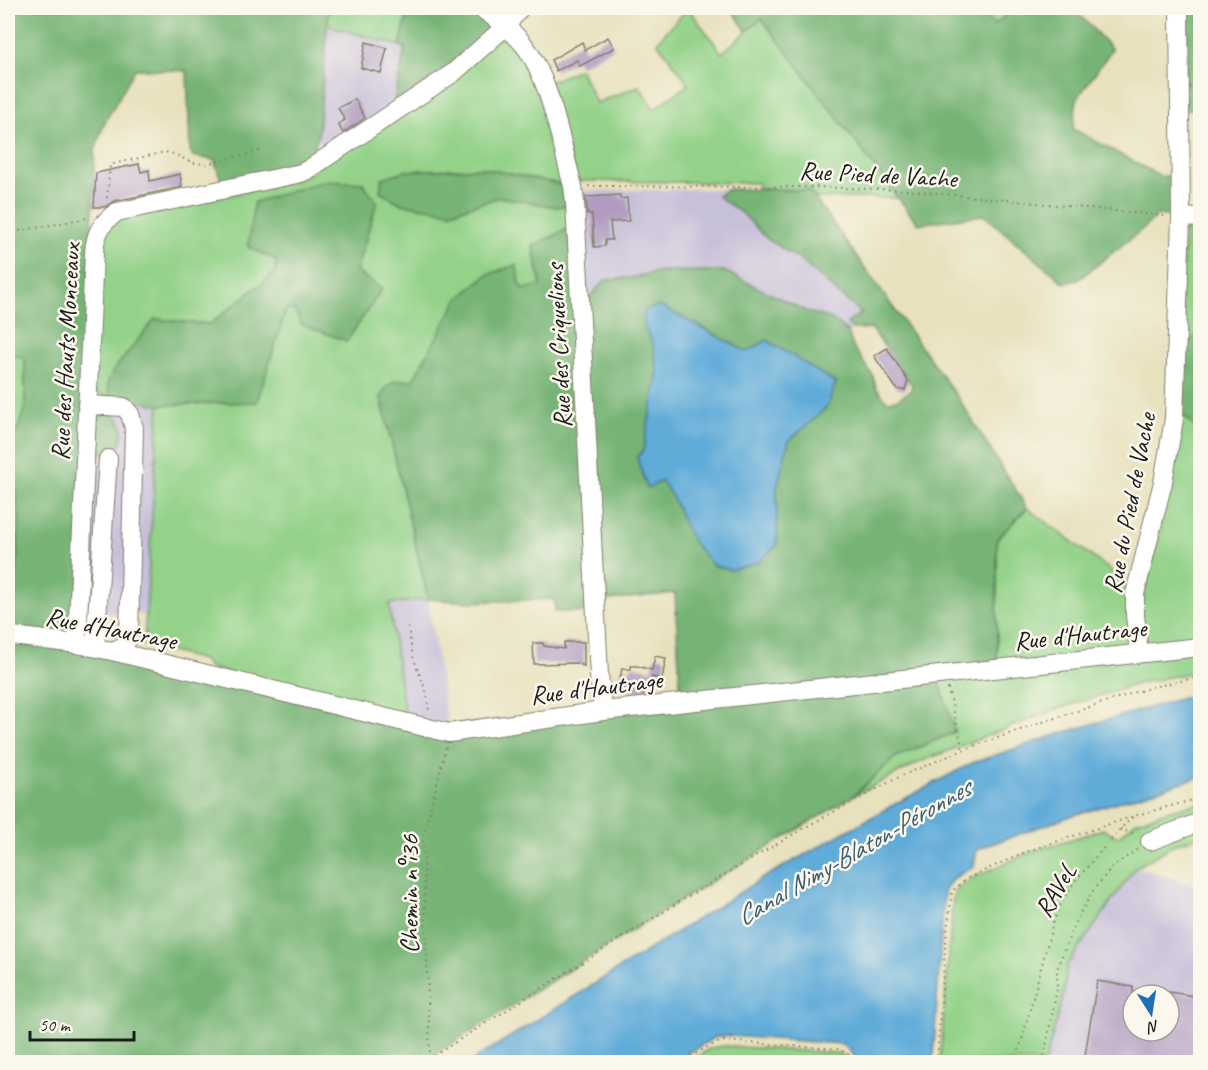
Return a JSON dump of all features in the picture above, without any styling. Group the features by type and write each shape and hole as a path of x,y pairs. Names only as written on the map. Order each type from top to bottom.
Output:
{"street":[{"name":"Rue des Criquelions","path":"482,8 506,26 524,45 542,76 576,203 599,675 603,711"},
{"name":"Rue des Hauts Monceaux","path":"95,647 87,405 97,232 106,219 117,212 301,173 318,164 453,73 506,26 520,8"},
{"name":"Rue du Pied de Vache","path":"1139,653 1135,594 1163,482 1174,419 1181,217 1179,8"},
{"path":"1181,217 1200,218"},
{"path":"87,405 124,407 130,414 134,428 129,637 124,646 95,647 108,459"},
{"name":"Rue d'Hautrage","path":"8,637 95,647 440,731 1200,646"},
{"path":"129,637 135,646 194,660 208,674"},
{"path":"1150,841 1200,822"}],"path":[{"path":"8,235 91,217 106,219 110,166 113,164 165,152 193,163 206,164 264,150"},
{"name":"Rue Pied de Vache","path":"573,186 813,187 908,190 1181,217"},
{"path":"408,627 413,657 440,731"},
{"path":"423,1062 682,900 802,829 901,776 963,750 1040,723 1152,687 1200,677"},
{"path":"948,687 963,750"},
{"name":"Chemin n°i36","path":"430,1058 423,838 440,731"},
{"name":"RAVeL","path":"1016,1062 1044,956 1061,903 1076,881 1120,828 1134,816 1200,798"},
{"path":"937,1062 945,949 952,891 968,878 1024,852 1134,816"},
{"path":"1043,1062 1057,989 1057,969 1076,920 1093,891 1112,867 1150,841"},
{"path":"680,1062 723,1041 839,1048 856,1062"}],"shaded area":[{"path":"327,25 405,48 393,105 323,149 318,137"},
{"path":"728,189 719,196 744,215 766,238 799,259 861,313 847,322 852,329 848,332 832,319 661,271 630,278 605,280 588,299 579,191"},
{"path":"88,389 109,397 159,405 146,615 77,610"},
{"path":"428,599 448,728 405,718 389,603"},
{"path":"1135,867 1200,887 1200,1062 1045,1062 1064,993 1067,965"}],"green space":[{"path":"8,8 329,8 318,136 309,165 223,186 214,160 193,156 190,150 187,71 135,69 104,124 95,150 77,644 426,728 681,703 675,593 591,602 590,612 555,612 554,599 470,602 428,599 381,397 387,387 393,382 413,380 458,299 487,275 516,265 522,290 541,285 533,246 570,228 588,299 605,280 630,278 661,271 724,271 808,312 832,319 848,332 853,347 873,376 876,388 887,401 896,400 911,390 912,385 872,329 852,329 847,323 861,313 799,259 766,238 744,215 718,196 728,189 809,190 960,401 1027,508 997,539 997,664 936,671 955,732 896,757 853,796 422,1062 8,1062 8,644 13,636 19,520 13,478 13,442 25,408 25,358 8,354 8,268 13,250 8,232","holes":["696,324 747,352 827,407 789,441 777,487 777,545 671,495 662,481 647,487 637,458 643,451 658,372 653,345 644,326"]},
{"path":"329,8 409,8 400,46 327,25"},
{"path":"409,8 475,8 486,19 490,32 393,106 405,48 400,46"},
{"path":"688,8 722,53 762,18 898,198 815,198 809,190 758,189 758,183 576,181 549,82 580,69 596,103 639,86 654,109 689,84 657,42"},
{"path":"731,8 979,8 994,25 1015,8 1073,8 1112,49 1077,99 1073,129 1160,176 1175,177 1175,217 1157,215 1078,280 1064,283 984,215 918,224 762,19 746,31"},
{"path":"979,8 1015,8 994,25"},
{"path":"1184,8 1200,8 1200,109 1186,110"},
{"path":"506,38 534,69 564,185 483,168 405,171 382,179 380,192 402,203 451,212 500,197 557,207 569,205 570,228 533,246 541,285 522,290 516,265 487,275 458,299 413,380 393,381 381,397 428,599 389,604 405,718 210,668 203,660 144,645 159,405 257,401 286,310 295,310 356,271 376,202 276,261 275,273 210,324 155,320 108,382 109,397 92,391 98,256 111,221 301,179 500,39"},
{"path":"483,168 564,185 569,205 557,207 500,197 451,212 402,204 380,192 382,178 405,171"},
{"path":"325,181 363,183 377,202 356,271 382,289 347,341 302,325 295,310 286,310 257,402 159,405 109,397 108,382 113,371 155,319 210,324 275,273 276,260 248,247 254,202"},
{"path":"1186,224 1200,225 1200,671 1140,683 1054,710 922,761 853,796 896,757 955,732 936,671 997,664 997,539 1027,508 1130,585 1143,600 1160,529"},
{"path":"1200,334 1200,432 1181,413 1183,346"},
{"path":"8,354 25,358 25,408 13,442 13,478 19,520 14,619 8,620"},
{"path":"107,412 119,419 122,424 123,435 117,455 93,451 96,424 98,419"},
{"path":"1200,803 1200,836 1175,844 1135,868 1067,965 1064,993 1045,1062 940,1062 953,899 958,888 973,878 1028,853 1103,829 1118,837 1135,822"},
{"path":"725,1046 837,1053 851,1062 688,1062 711,1048"}],"water":[{"path":"660,306 747,352 767,340 836,383 827,407 789,441 777,487 777,545 759,562 731,570 713,565 693,542 662,481 647,488 637,457 643,451 658,372 653,345 644,326 644,310"},
{"name":"Canal Nimy-Blaton-Péronnes","path":"1200,695 1200,777 1068,817 977,849 974,867 956,877 949,884 944,893 933,1062 859,1062 843,1044 730,1036 716,1037 672,1062 470,1062 763,878 972,763 1062,733 1182,698"}],"building":[{"path":"608,37 614,48 580,66 577,60 556,71 551,60 582,42 585,50"},
{"path":"366,42 387,48 381,73 361,68"},
{"path":"355,99 365,118 343,133 338,124 345,120 338,108"},
{"path":"139,164 141,172 149,170 150,181 180,174 182,187 115,201 105,207 94,207 96,173"},
{"path":"620,195 620,199 627,198 629,221 610,222 612,240 605,240 605,246 594,247 592,214 587,214 586,197"},
{"path":"887,348 908,381 905,390 896,388 874,356"},
{"path":"564,642 584,642 584,666 577,663 534,664 533,643 543,643 544,646 564,649"},
{"path":"655,656 666,658 662,679 652,677 649,695 628,691 629,687 622,686 620,681 622,668 631,670 631,666 637,666 652,670"},
{"path":"1097,981 1121,985 1121,1043 1181,1043 1181,994 1200,997 1200,1062 1084,1062"}]}
